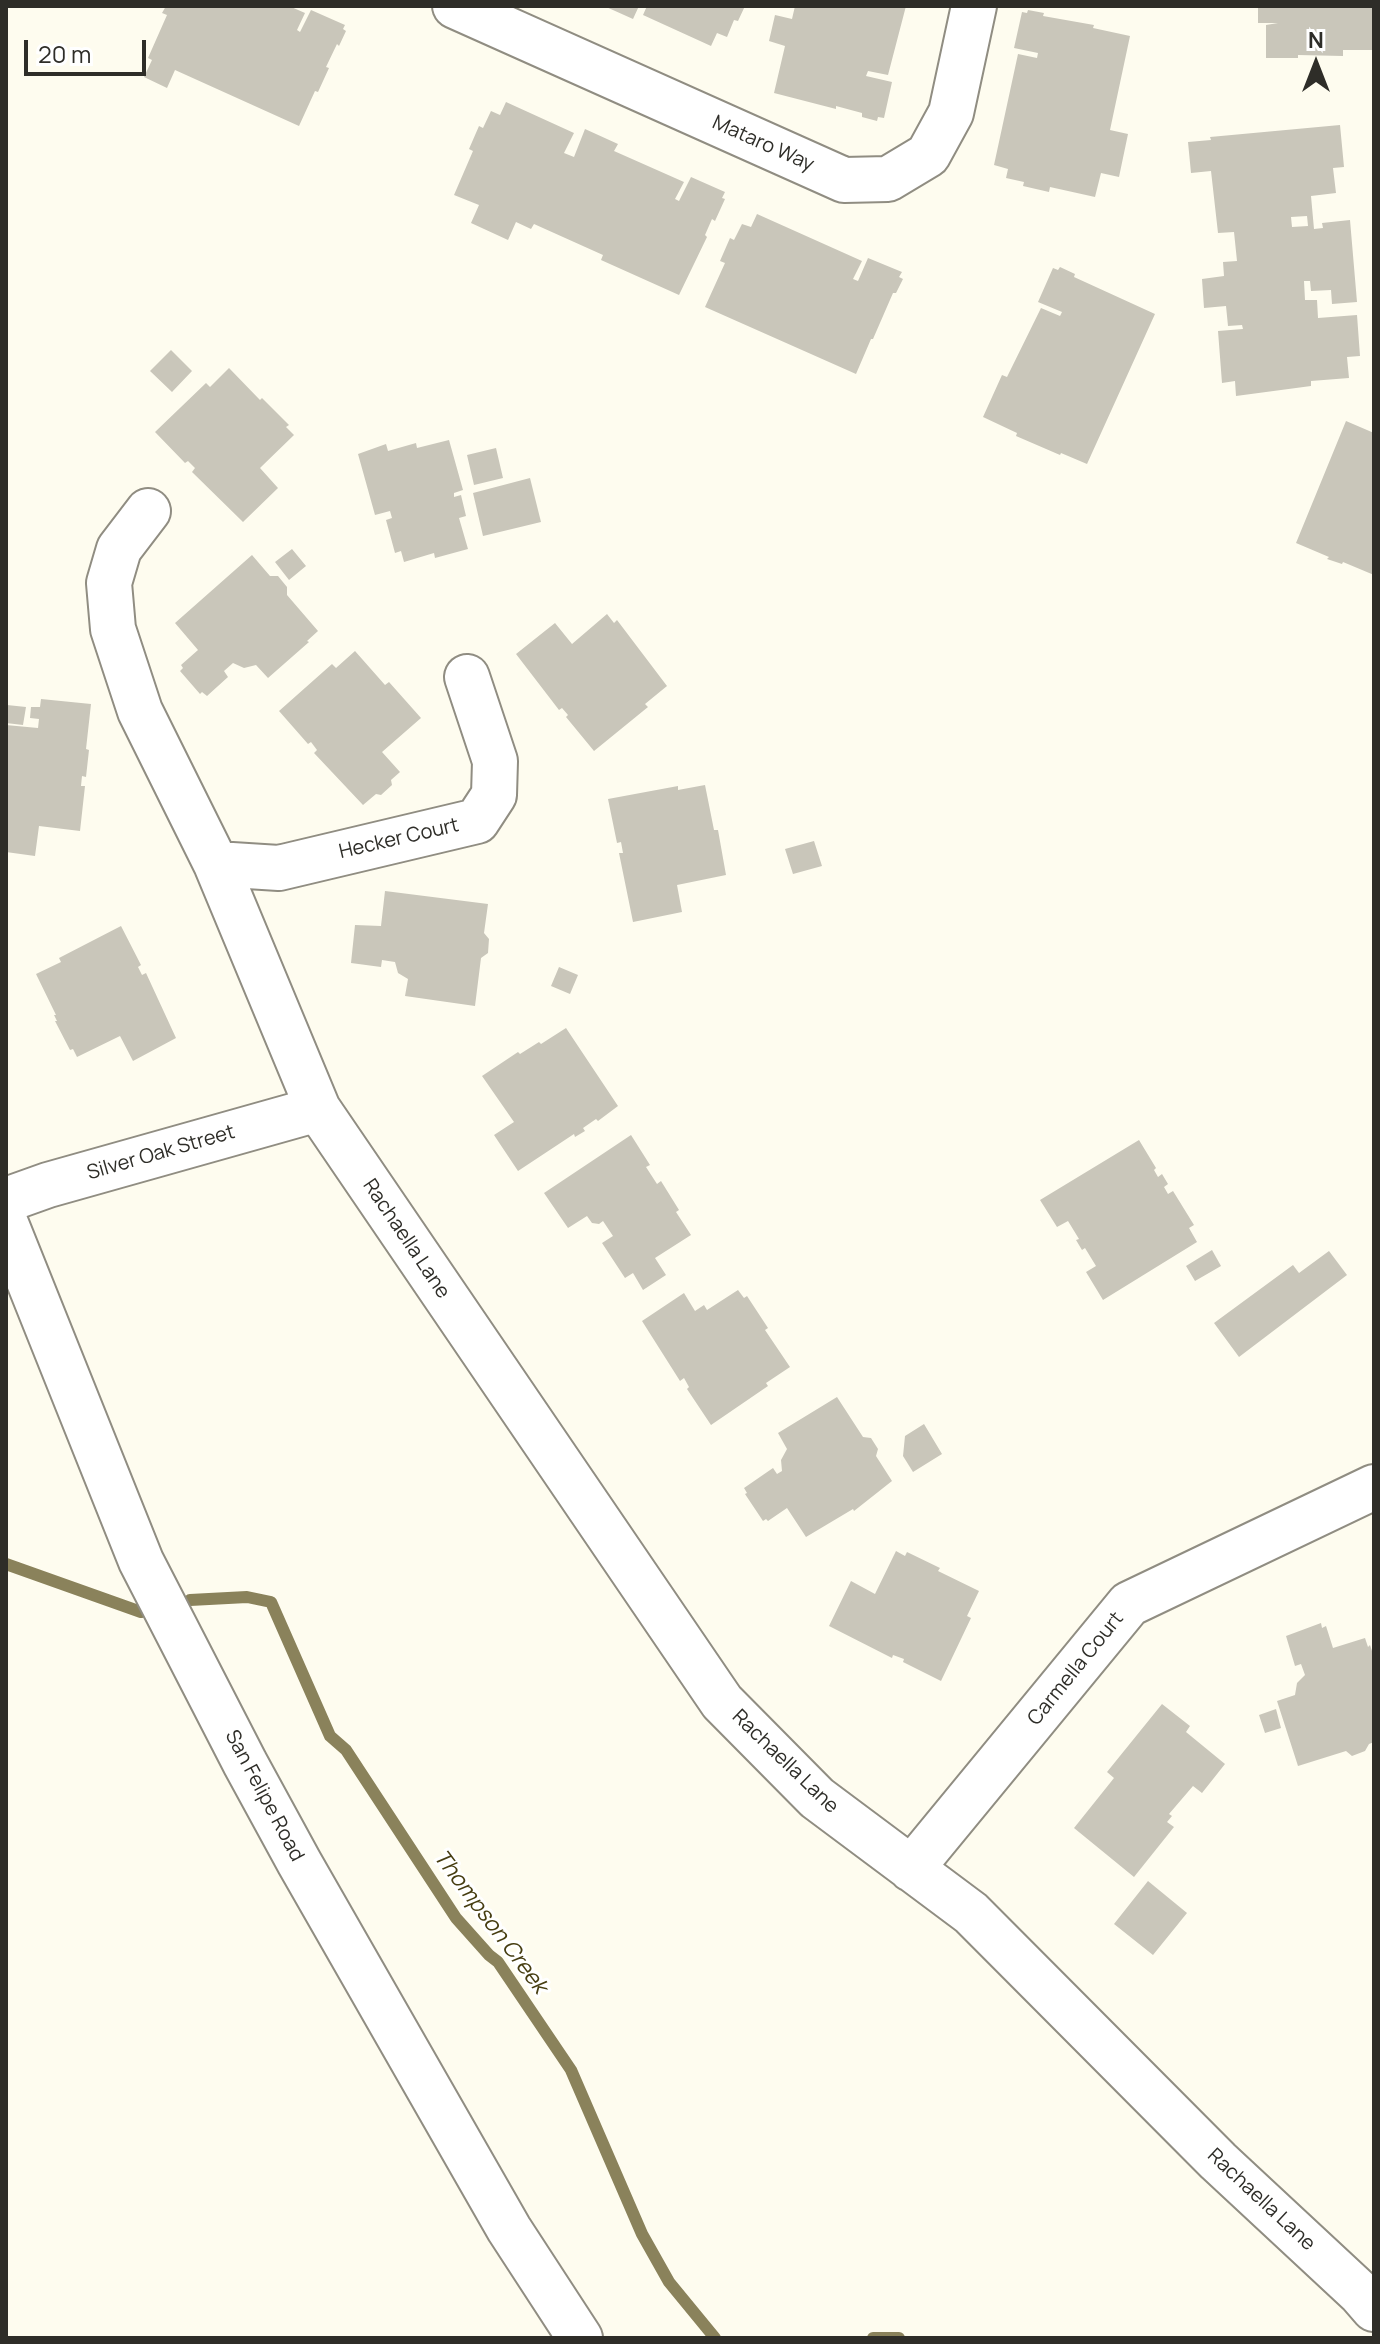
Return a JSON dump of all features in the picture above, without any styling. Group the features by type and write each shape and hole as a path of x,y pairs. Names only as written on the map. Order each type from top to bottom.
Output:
{"street":[{"name":"Mataro Way","path":"455,6 844,180 888,179 928,155 951,113 974,6"},
{"path":"148,511 119,549 109,583 113,629 140,711 216,864 318,1109"},
{"name":"Hecker Court","path":"216,864 279,868 477,821 494,795 495,761 467,677"},
{"name":"Silver Oak Street","path":"6,1200 318,1109"},
{"name":"Rachaella Lane","path":"318,1109 722,1702 817,1798 971,1913 1218,2161 1374,2309"},
{"name":"San Felipe Road","path":"6,1224 141,1561 245,1763 509,2229 580,2338"},
{"name":"Carmella Court","path":"911,1869 1129,1604 1374,1487"}],"building":[{"path":"166,6 289,6 305,13 297,30 300,32 311,10 345,25 343,29 346,31 299,126 175,70 167,88 144,77 152,60 148,58 167,15 162,13"},
{"path":"604,6 639,6 633,19"},
{"path":"647,6 745,6 738,21 734,20 727,37 717,33 711,46 643,15"},
{"path":"795,6 906,6 888,75 868,71 866,76 892,82 884,118 878,117 877,121 862,117 862,113 774,93 785,46 769,41 775,15 792,19"},
{"path":"1258,6 1374,6 1374,50 1343,50 1343,56 1266,58 1266,25 1278,23 1258,23"},
{"path":"1028,10 1130,36 1110,130 1128,134 1119,177 1101,173 1095,197 1050,187 1049,192 1023,186 1024,182 1006,178 1008,169 994,165 1018,54 1037,58 1038,53 1014,48 1022,12 1027,13"},
{"path":"506,102 574,133 564,153 574,157 585,129 618,144 614,151 684,182 675,199 679,201 691,177 725,192 722,198 725,199 715,221 712,219 705,235 707,237 679,295 601,260 603,255 534,224 531,229 516,222 508,240 471,223 479,205 454,195 473,151 469,149 479,126 483,128 491,111 500,115"},
{"path":"1340,125 1344,167 1333,168 1336,193 1311,196 1314,229 1323,228 1322,223 1350,220 1357,302 1332,304 1331,290 1311,291 1310,281 1304,281 1305,300 1317,300 1318,318 1357,315 1360,356 1347,357 1349,378 1311,381 1311,386 1236,396 1235,381 1222,383 1218,331 1243,329 1242,325 1228,326 1226,306 1204,308 1202,279 1224,276 1223,262 1237,261 1234,232 1218,233 1211,171 1191,173 1188,142 1211,140 1210,137","holes":["1307,216 1308,226 1292,227 1291,217"]},
{"path":"757,214 862,261 853,279 858,281 868,258 902,272 899,277 903,279 896,293 893,293 856,374 705,307 725,263 720,261 730,238 734,240 742,224 751,227"},
{"path":"1060,267 1075,274 1074,277 1155,314 1087,464 1016,436 1017,433 983,417 1002,375 1007,377 1041,308 1060,316 1062,312 1038,302 1053,268 1058,270"},
{"path":"171,350 192,371 172,392 150,371"},
{"path":"229,368 289,425 286,427 294,435 260,468 278,488 243,522 192,472 195,468 188,461 185,463 155,432 206,383 210,387"},
{"path":"1346,421 1374,433 1374,575 1327,559 1329,557 1296,543"},
{"path":"449,440 463,490 454,493 454,497 461,495 466,516 459,518 468,549 435,558 434,553 404,562 401,551 395,553 386,520 392,518 390,511 375,515 358,454 386,444 388,451 416,443 417,448"},
{"path":"496,448 503,478 474,485 467,455"},
{"path":"530,478 541,522 483,536 473,493"},
{"path":"292,549 306,566 289,580 275,562"},
{"path":"252,555 270,576 278,576 287,587 287,595 318,631 268,678 256,665 244,668 233,663 224,671 228,677 207,696 202,692 200,694 180,671 183,668 181,665 198,650 175,623"},
{"path":"607,614 614,623 617,620 667,686 645,704 648,707 594,751 516,654 555,623 572,644"},
{"path":"355,651 385,685 389,682 421,718 382,752 400,772 381,795 376,794 363,805 314,753 317,750 311,742 308,744 279,711 332,664 336,668"},
{"path":"41,699 91,704 86,777 82,776 81,786 85,786 80,831 39,826 35,856 6,852 6,725 38,728 39,719 30,718 31,707 40,707"},
{"path":"7,705 26,707 23,725 6,723"},
{"path":"705,785 714,830 718,830 726,875 677,885 682,912 633,922 619,853 623,853 621,842 617,843 608,799 678,786 678,790"},
{"path":"814,841 822,866 793,874 785,849"},
{"path":"385,891 488,904 484,933 489,939 488,953 481,958 475,1006 405,996 408,979 398,973 395,962 382,960 381,967 351,963 355,925 381,926"},
{"path":"121,926 141,965 138,967 142,975 146,973 176,1038 133,1061 120,1036 77,1057 55,1021 56,1015 36,974 61,962 59,958"},
{"path":"559,967 578,975 570,994 551,986"},
{"path":"566,1028 618,1106 583,1128 585,1131 575,1137 574,1134 518,1171 494,1135 514,1122 482,1076 518,1052 520,1054 539,1042 541,1044"},
{"path":"631,1135 650,1165 646,1167 657,1184 661,1181 691,1235 655,1258 666,1275 643,1290 633,1273 625,1278 602,1243 613,1236 603,1221 592,1223 587,1216 568,1228 544,1193"},
{"path":"1139,1140 1158,1177 1162,1174 1168,1184 1164,1187 1168,1194 1173,1191 1194,1225 1189,1228 1197,1242 1103,1300 1086,1272 1096,1266 1085,1248 1082,1250 1068,1221 1057,1227 1040,1200"},
{"path":"1212,1250 1221,1266 1195,1281 1186,1266"},
{"path":"1329,1251 1347,1275 1239,1357 1214,1323 1293,1265 1299,1273"},
{"path":"738,1290 744,1298 747,1296 790,1367 711,1425 687,1389 689,1387 684,1378 680,1381 642,1321 684,1293 695,1311 704,1305 707,1310"},
{"path":"837,1397 863,1437 871,1438 878,1449 876,1456 892,1481 854,1511 806,1537 787,1508 763,1521 744,1488 773,1468 777,1474 782,1471 781,1460 787,1449 778,1433"},
{"path":"924,1424 942,1454 913,1472 903,1456 905,1436"},
{"path":"896,1551 905,1556 907,1552 979,1591 967,1616 971,1618 941,1681 903,1662 904,1659 893,1655 892,1658 829,1626 851,1581 875,1594"},
{"path":"1321,1623 1322,1628 1326,1626 1333,1648 1365,1638 1368,1647 1370,1645 1374,1657 1374,1742 1365,1751 1352,1756 1346,1751 1298,1766 1277,1701 1295,1695 1297,1683 1305,1675 1301,1664 1295,1666 1286,1636"},
{"path":"1162,1704 1190,1726 1186,1732 1225,1764 1202,1793 1193,1786 1169,1814 1172,1816 1167,1822 1174,1827 1134,1877 1074,1828 1114,1778 1107,1772"},
{"path":"1276,1709 1281,1728 1265,1733 1259,1715"},
{"path":"1148,1881 1187,1913 1153,1955 1114,1924"}],"waterway":[{"name":"Thompson Creek","path":"6,1564 141,1612"},
{"name":"Thompson Creek","path":"190,1600 247,1597 271,1602 330,1736 346,1750 456,1918 498,1962 571,2070 642,2234 669,2282 715,2338"},
{"name":"Thompson Creek","path":"873,2338 899,2338"}]}
